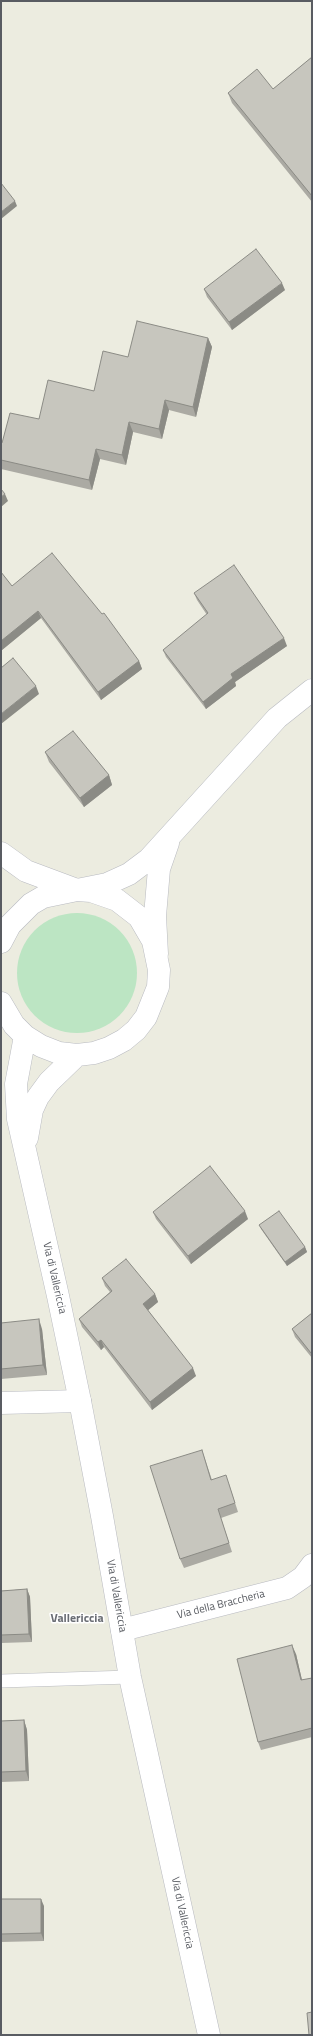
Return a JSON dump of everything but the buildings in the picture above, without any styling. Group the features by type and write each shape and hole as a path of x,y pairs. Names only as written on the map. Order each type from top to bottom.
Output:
{"street":[{"path":"1,942 10,925 30,904 43,898 107,884 129,874 149,859 172,836 277,718 312,690"},
{"path":"1,1003 14,1025 25,1036 41,1046 59,1053 77,1055 94,1053 124,1040 136,1030 146,1017 158,987 159,970 155,916 159,869 163,855 172,836"},
{"path":"1,853 26,871 77,890 104,894 129,908 147,929 158,954"},
{"name":"Via di Vallericcia","path":"25,1036 18,1070 16,1090 18,1119 25,1157 58,1296 80,1401 130,1677 209,2035"},
{"name":"Via di Vallericcia","path":"25,1157 32,1110 38,1097 49,1082 77,1055"},
{"path":"1,1403 80,1401"},
{"name":"Via della Braccheria","path":"122,1630 287,1588 303,1577 312,1565"}],"lane":[{"path":"1,1681 130,1677"}],"green space":[{"path":"77,913 89,914 100,918 110,923 119,931 127,940 132,950 136,961 136,985 132,996 127,1006 119,1015 110,1023 100,1028 89,1032 77,1033 65,1032 54,1028 44,1023 35,1015 27,1006 22,996 18,985 17,973 18,961 22,950 27,940 35,931 44,923 54,918 65,914"}],"district":[{"name":"Vallericcia","path":"77,1619"}]}
